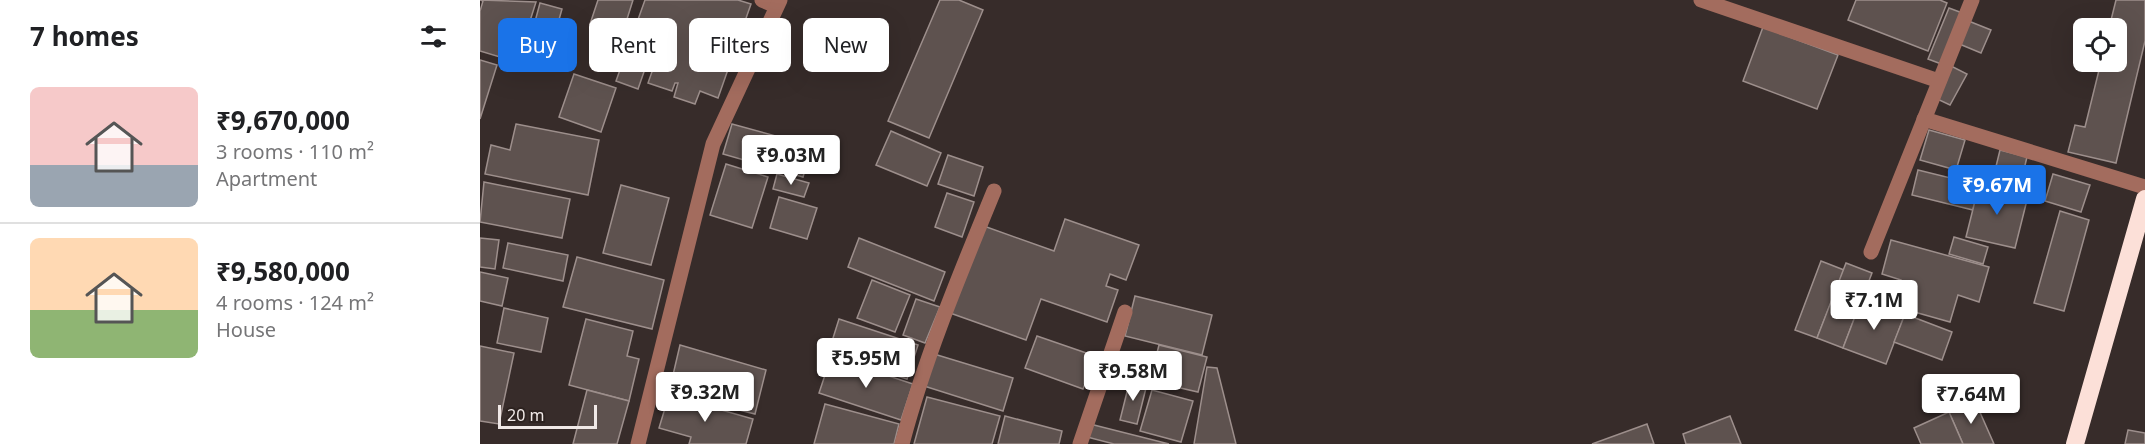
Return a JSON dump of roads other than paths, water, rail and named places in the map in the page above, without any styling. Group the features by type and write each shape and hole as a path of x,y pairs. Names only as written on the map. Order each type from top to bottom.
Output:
{"highway":[{"path":"2075,444 2138,248 2145,199"}],"street":[{"path":"638,444 713,144 778,3 762,0"},
{"path":"1701,0 1939,81"},
{"path":"1871,252 1972,0"},
{"path":"1924,119 2145,187"},
{"path":"902,444 913,403 949,302 994,191"},
{"path":"1080,444 1125,312"}]}
